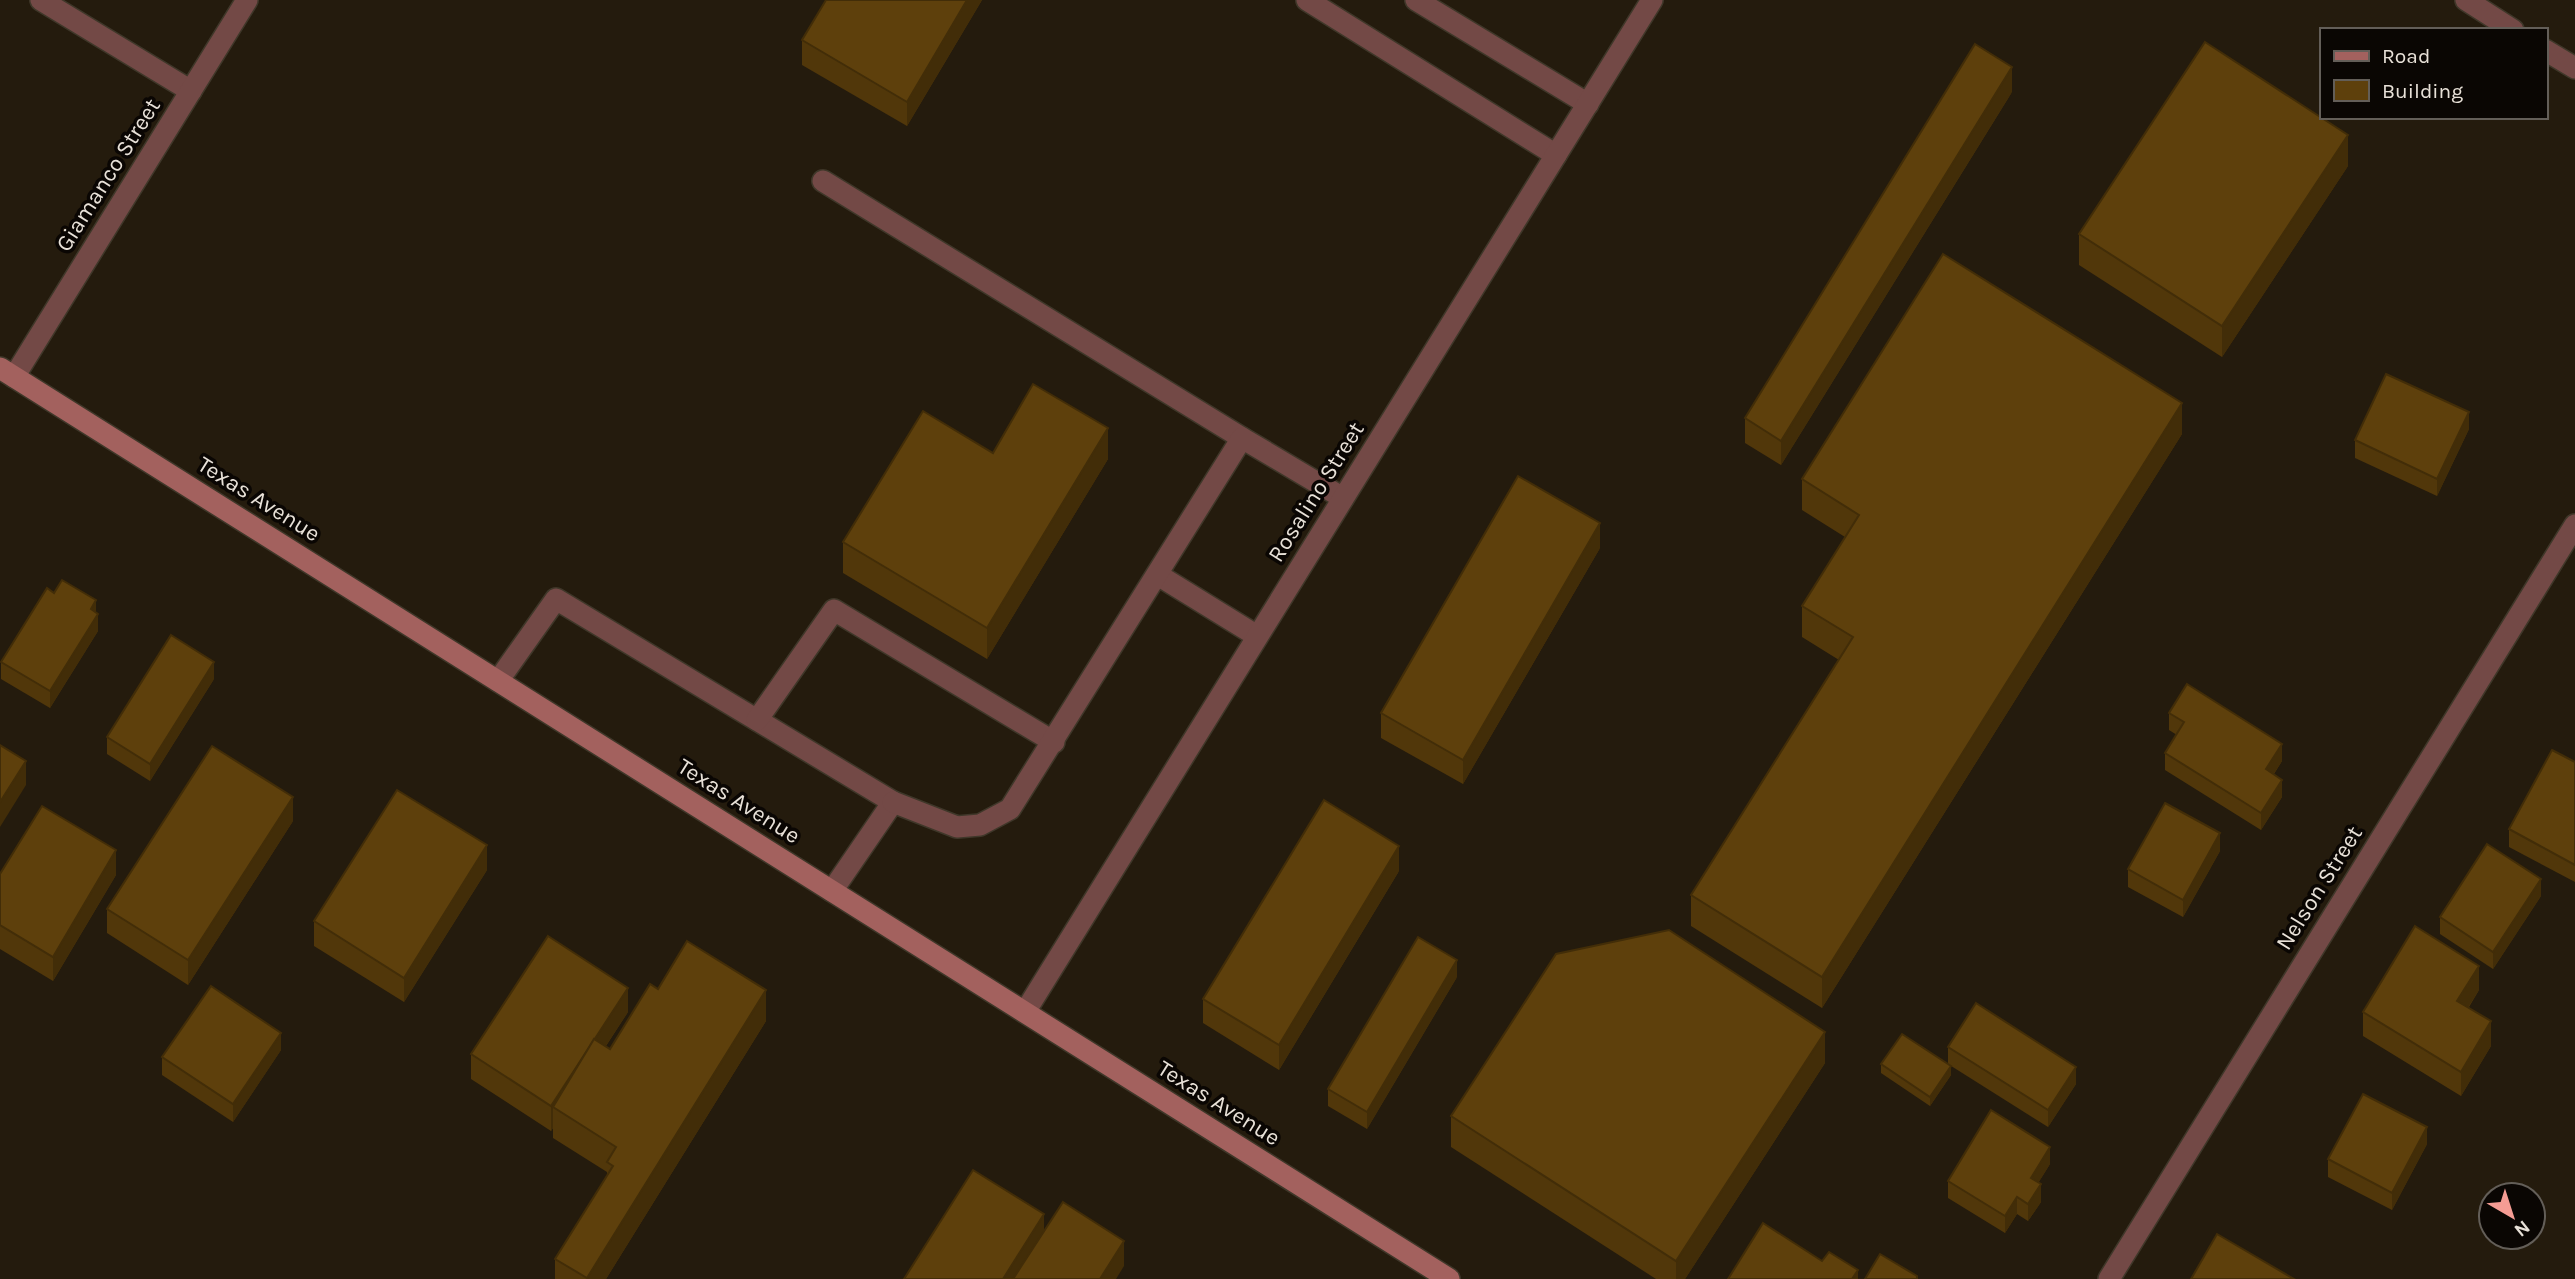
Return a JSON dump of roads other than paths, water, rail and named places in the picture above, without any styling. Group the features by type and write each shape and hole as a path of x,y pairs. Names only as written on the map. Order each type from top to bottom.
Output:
{"street":[{"path":"41,0 191,92"},
{"name":"Giamanco Street","path":"7,373 191,92 247,0"},
{"path":"1307,0 1556,155"},
{"path":"1416,0 1588,104"},
{"name":"Rosalino Street","path":"1024,1012 1652,0"},
{"path":"2466,0 2510,28"},
{"path":"2547,51 2575,68"},
{"path":"823,181 1343,498"},
{"name":"Texas Avenue","path":"7,373 1449,1279"},
{"path":"498,681 556,599 893,802 957,827 980,825 1010,809 1242,438"},
{"name":"Nelson Street","path":"2109,1279 2575,525"},
{"path":"1158,575 1257,636"},
{"path":"757,720 834,610 1054,742"},
{"path":"832,891 893,802"}]}
